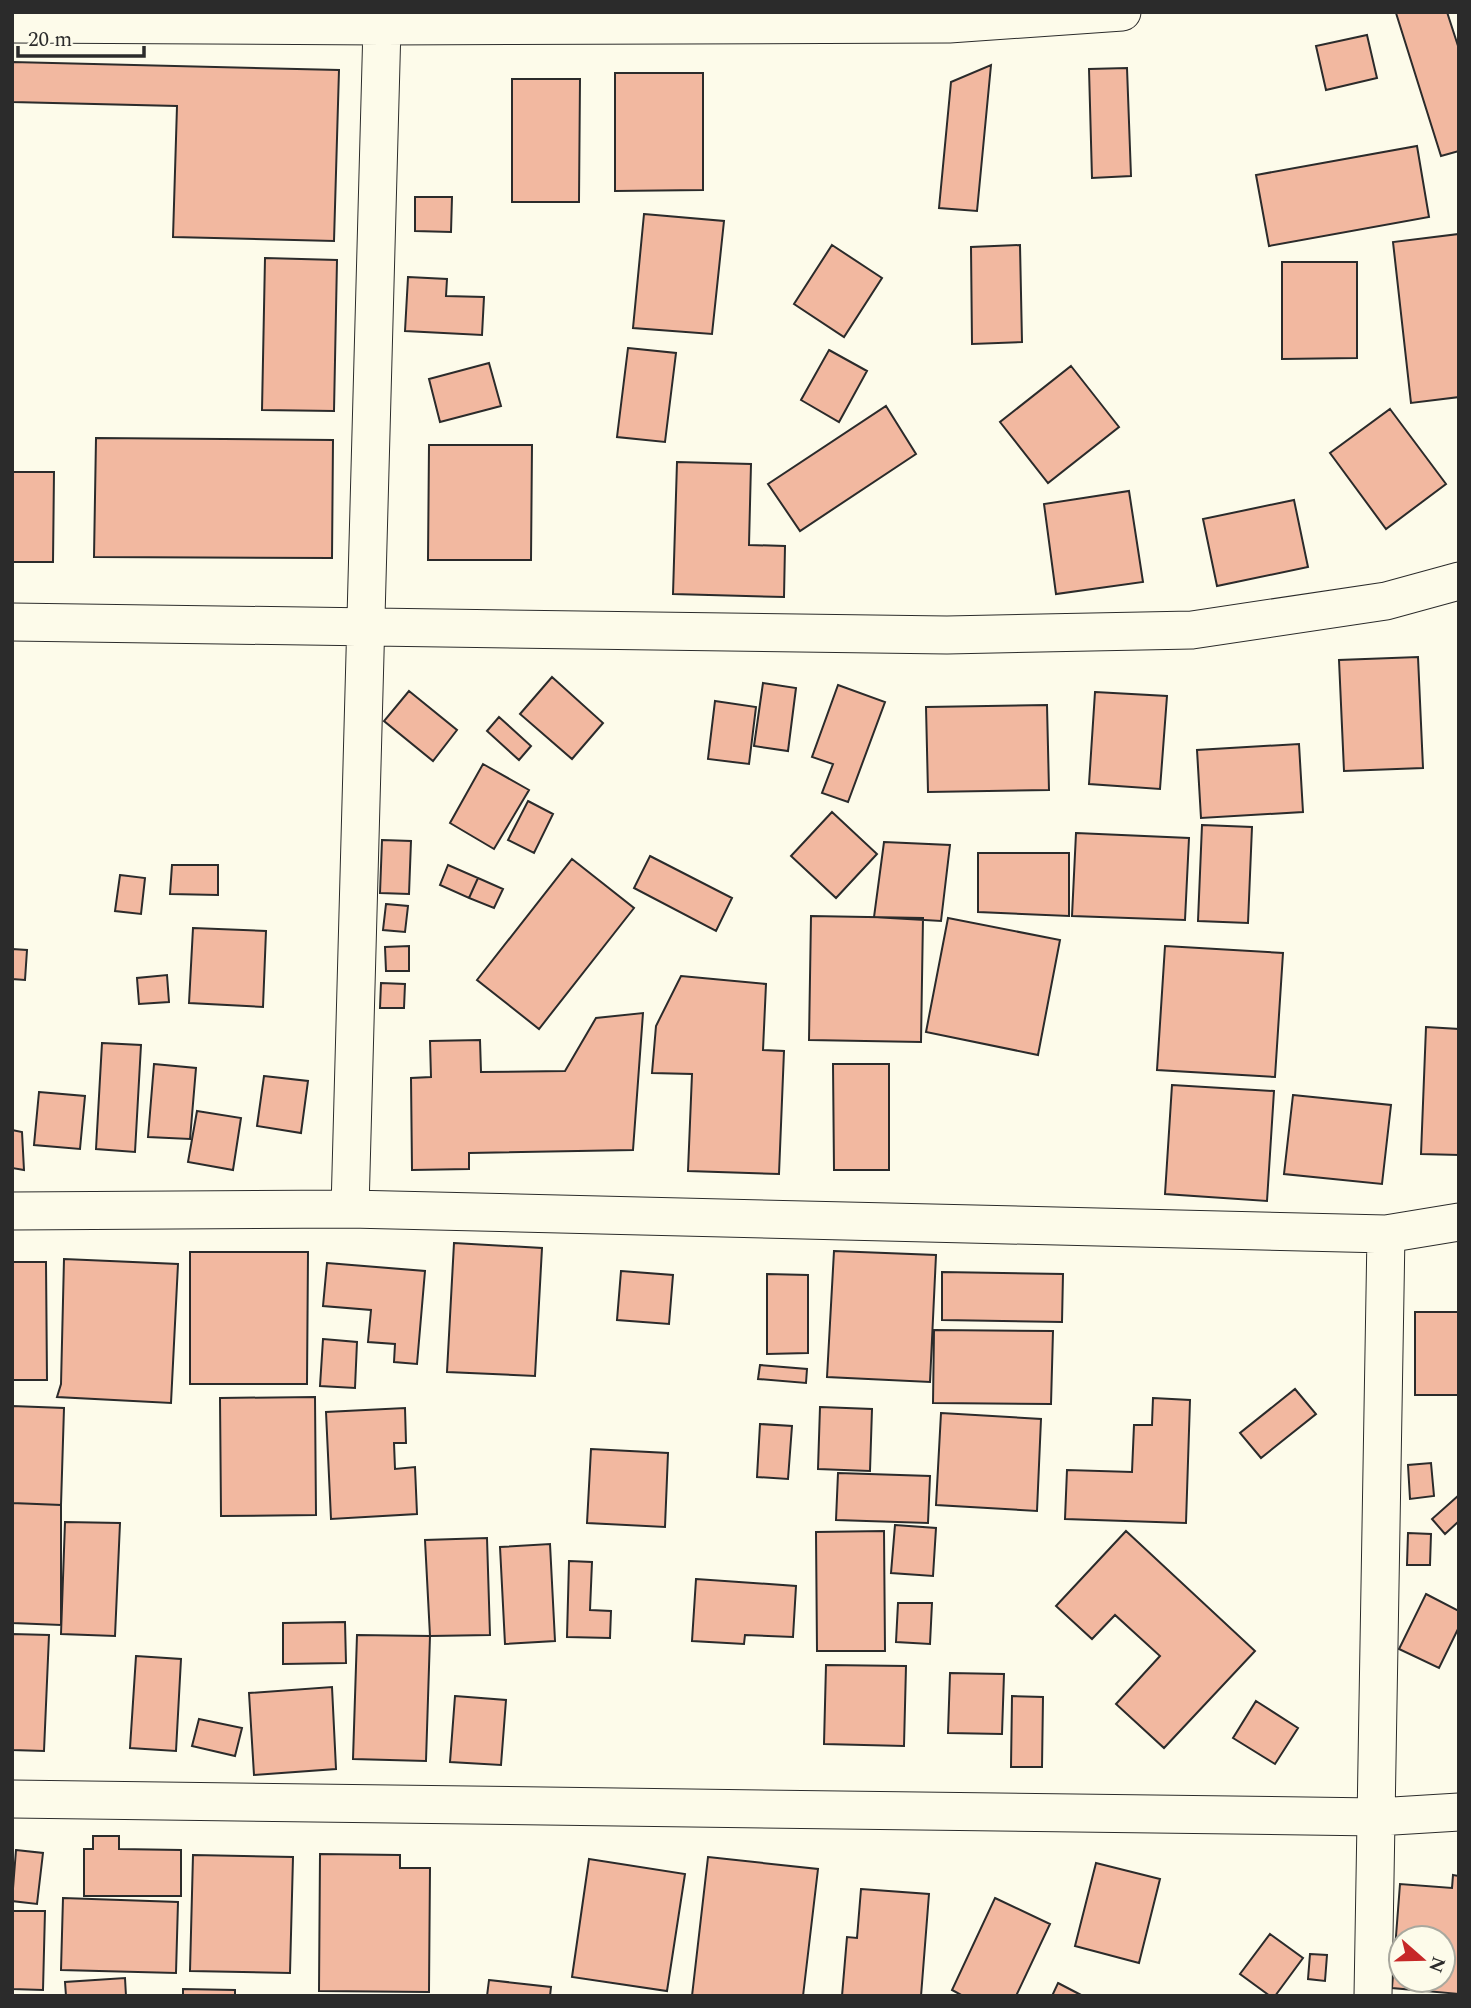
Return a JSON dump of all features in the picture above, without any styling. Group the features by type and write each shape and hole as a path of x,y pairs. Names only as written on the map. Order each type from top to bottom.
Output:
{"street":[{"path":"12,24 950,24 1122,12"},
{"path":"350,1209 382,26"},
{"path":"12,622 947,635 1192,630 1386,601 1459,581"},
{"path":"12,1211 350,1209 1386,1234 1459,1222"},
{"path":"1373,1996 1386,1234"},
{"path":"12,1799 1377,1817 1459,1812"}],"building":[{"path":"1447,12 1459,49 1459,151 1441,156 1396,13"},
{"path":"1367,35 1377,78 1326,90 1316,46"},
{"path":"12,62 339,70 334,241 173,237 177,106 12,102"},
{"path":"991,65 977,211 939,208 951,82"},
{"path":"1127,68 1131,176 1092,178 1089,69"},
{"path":"615,73 703,73 703,190 615,191"},
{"path":"512,79 580,79 579,202 512,202"},
{"path":"1417,146 1429,217 1269,246 1256,175"},
{"path":"415,197 452,197 451,232 415,231"},
{"path":"644,214 724,221 712,334 633,328"},
{"path":"1459,234 1459,397 1411,403 1393,242"},
{"path":"832,245 882,278 844,337 794,304"},
{"path":"1020,245 1022,342 972,344 971,247"},
{"path":"265,258 337,260 334,411 262,410"},
{"path":"1282,262 1357,262 1357,358 1282,359"},
{"path":"408,277 447,279 446,296 484,297 482,335 405,331"},
{"path":"628,348 676,353 665,442 617,437"},
{"path":"829,350 867,371 839,422 801,400"},
{"path":"489,363 501,406 440,422 429,379"},
{"path":"1071,366 1119,427 1048,483 1000,422"},
{"path":"886,406 916,454 800,531 768,484"},
{"path":"1390,409 1446,484 1386,529 1330,453"},
{"path":"96,438 333,440 332,558 94,557"},
{"path":"429,445 532,445 531,560 428,560"},
{"path":"677,462 751,464 749,545 785,546 784,597 673,594"},
{"path":"12,472 54,472 53,562 12,562"},
{"path":"1129,491 1143,582 1056,594 1044,504"},
{"path":"1294,500 1308,567 1217,586 1203,519"},
{"path":"1418,657 1423,768 1344,771 1339,660"},
{"path":"552,677 603,723 572,759 520,714"},
{"path":"763,683 796,688 788,751 754,746"},
{"path":"838,685 885,702 848,802 822,793 833,764 812,757"},
{"path":"409,691 457,730 433,761 384,721"},
{"path":"1095,692 1167,696 1160,789 1089,784"},
{"path":"715,701 756,707 749,764 708,759"},
{"path":"1047,705 1049,790 928,792 926,707"},
{"path":"499,717 531,746 519,760 487,731"},
{"path":"1299,744 1303,812 1201,818 1197,750"},
{"path":"483,764 529,790 494,849 450,823"},
{"path":"528,801 553,814 534,853 508,840"},
{"path":"832,812 877,854 836,898 791,856"},
{"path":"1202,825 1252,827 1248,923 1198,921"},
{"path":"1076,833 1189,838 1185,920 1072,916"},
{"path":"382,840 411,841 409,894 380,893"},
{"path":"884,842 950,845 941,921 874,917"},
{"path":"978,853 1069,853 1069,916 978,912"},
{"path":"650,856 732,898 716,931 634,888"},
{"path":"572,859 634,908 539,1029 477,980"},
{"path":"172,865 218,865 218,895 170,894"},
{"path":"448,865 478,878 469,898 440,885"},
{"path":"120,875 145,878 141,914 115,911"},
{"path":"478,878 503,889 494,908 469,898"},
{"path":"386,904 408,906 405,932 383,930"},
{"path":"811,916 923,918 921,1042 809,1040"},
{"path":"948,918 1060,940 1038,1055 926,1032"},
{"path":"193,928 266,931 263,1007 189,1003"},
{"path":"409,946 409,971 386,971 385,947"},
{"path":"1165,946 1283,953 1275,1077 1157,1070"},
{"path":"12,949 27,950 25,980 12,979"},
{"path":"167,975 169,1002 139,1004 137,978"},
{"path":"681,976 766,984 763,1050 784,1051 779,1174 688,1171 692,1074 652,1073 656,1026"},
{"path":"381,983 405,984 404,1008 380,1008"},
{"path":"643,1013 633,1150 469,1153 469,1169 412,1170 411,1078 431,1077 430,1041 480,1040 481,1072 565,1071 596,1018"},
{"path":"1426,1027 1459,1029 1459,1155 1421,1154"},
{"path":"102,1043 141,1045 135,1152 96,1149"},
{"path":"154,1064 196,1068 190,1139 148,1137"},
{"path":"833,1064 889,1064 889,1170 834,1170"},
{"path":"264,1076 308,1081 301,1133 257,1126"},
{"path":"1172,1085 1274,1091 1267,1201 1165,1194"},
{"path":"39,1092 85,1096 80,1149 34,1145"},
{"path":"1293,1095 1391,1105 1382,1184 1284,1174"},
{"path":"197,1111 241,1118 233,1170 188,1162"},
{"path":"12,1130 22,1132 24,1170 12,1168"},
{"path":"454,1243 542,1248 535,1376 447,1372"},
{"path":"834,1251 936,1255 930,1382 827,1377"},
{"path":"190,1252 308,1252 307,1384 190,1384"},
{"path":"64,1259 178,1264 171,1403 57,1397 61,1384"},
{"path":"12,1262 46,1262 47,1380 12,1380"},
{"path":"327,1263 425,1271 417,1364 394,1362 395,1344 368,1342 371,1310 323,1306"},
{"path":"621,1271 673,1275 669,1324 617,1320"},
{"path":"942,1272 1063,1274 1062,1322 942,1320"},
{"path":"767,1274 808,1275 808,1353 767,1354"},
{"path":"1415,1312 1459,1312 1459,1395 1415,1395"},
{"path":"934,1330 1053,1331 1051,1404 933,1403"},
{"path":"323,1339 357,1342 355,1388 320,1386"},
{"path":"760,1365 807,1369 806,1383 758,1379"},
{"path":"1295,1389 1316,1414 1261,1458 1240,1433"},
{"path":"315,1397 316,1515 221,1516 220,1398"},
{"path":"1153,1398 1190,1400 1186,1523 1065,1519 1067,1470 1132,1472 1134,1425 1152,1425"},
{"path":"12,1406 64,1408 61,1505 12,1503"},
{"path":"820,1407 872,1409 870,1471 818,1469"},
{"path":"405,1408 406,1443 394,1443 395,1469 415,1467 417,1514 331,1519 326,1412"},
{"path":"941,1413 1041,1419 1037,1511 936,1505"},
{"path":"760,1424 792,1426 788,1479 757,1477"},
{"path":"591,1449 668,1453 665,1527 587,1523"},
{"path":"1431,1463 1434,1496 1410,1499 1408,1465"},
{"path":"838,1473 930,1476 928,1523 836,1520"},
{"path":"1459,1495 1459,1521 1445,1534 1432,1519"},
{"path":"12,1503 61,1505 61,1625 12,1623"},
{"path":"65,1522 120,1523 115,1636 61,1634"},
{"path":"895,1525 936,1528 933,1576 891,1573"},
{"path":"884,1531 885,1651 817,1651 816,1532"},
{"path":"1126,1531 1255,1651 1164,1748 1116,1704 1160,1656 1115,1615 1092,1639 1056,1606"},
{"path":"1408,1533 1431,1534 1430,1565 1407,1565"},
{"path":"487,1538 490,1635 430,1636 425,1540"},
{"path":"550,1544 555,1641 505,1644 500,1547"},
{"path":"569,1561 592,1562 590,1610 611,1611 610,1638 567,1637"},
{"path":"696,1579 796,1586 793,1637 745,1635 744,1644 692,1641"},
{"path":"1426,1594 1459,1611 1459,1627 1439,1668 1399,1649"},
{"path":"898,1603 932,1603 930,1644 896,1642"},
{"path":"345,1622 346,1663 283,1664 283,1623"},
{"path":"12,1634 49,1635 44,1751 12,1750"},
{"path":"357,1635 430,1636 426,1761 353,1759"},
{"path":"136,1656 181,1659 176,1751 130,1748"},
{"path":"826,1665 906,1666 904,1746 824,1744"},
{"path":"950,1673 1004,1674 1002,1734 948,1733"},
{"path":"332,1687 336,1769 254,1775 249,1693"},
{"path":"455,1696 506,1700 501,1765 450,1762"},
{"path":"1012,1696 1043,1697 1042,1767 1011,1767"},
{"path":"1256,1701 1298,1728 1275,1764 1233,1738"},
{"path":"199,1719 242,1728 235,1756 192,1746"},
{"path":"93,1836 119,1836 119,1849 181,1850 181,1896 84,1896 84,1849 93,1849"},
{"path":"16,1850 43,1853 37,1904 12,1901"},
{"path":"320,1854 400,1855 400,1868 430,1868 429,1992 319,1991"},
{"path":"193,1855 293,1857 290,1973 190,1971"},
{"path":"708,1857 818,1869 803,1996 692,1996"},
{"path":"589,1859 685,1874 667,1991 572,1977"},
{"path":"1096,1863 1160,1879 1139,1963 1075,1946"},
{"path":"1453,1875 1459,1876 1459,1994 1457,1924 1397,1924 1400,1884 1452,1888"},
{"path":"861,1889 929,1894 921,1996 842,1996 847,1937 857,1938"},
{"path":"63,1898 178,1902 176,1973 61,1970"},
{"path":"995,1898 1050,1924 1016,1996 963,1996 952,1990"},
{"path":"12,1911 45,1911 43,1990 12,1989"},
{"path":"1270,1934 1303,1958 1275,1996 1270,1996 1240,1974"},
{"path":"1310,1954 1327,1955 1325,1981 1308,1979"},
{"path":"125,1978 126,1996 66,1996 65,1982"},
{"path":"489,1980 551,1987 550,1996 487,1996"},
{"path":"1058,1983 1083,1996 1052,1996"},
{"path":"183,1989 235,1990 235,1996 183,1996"}]}
